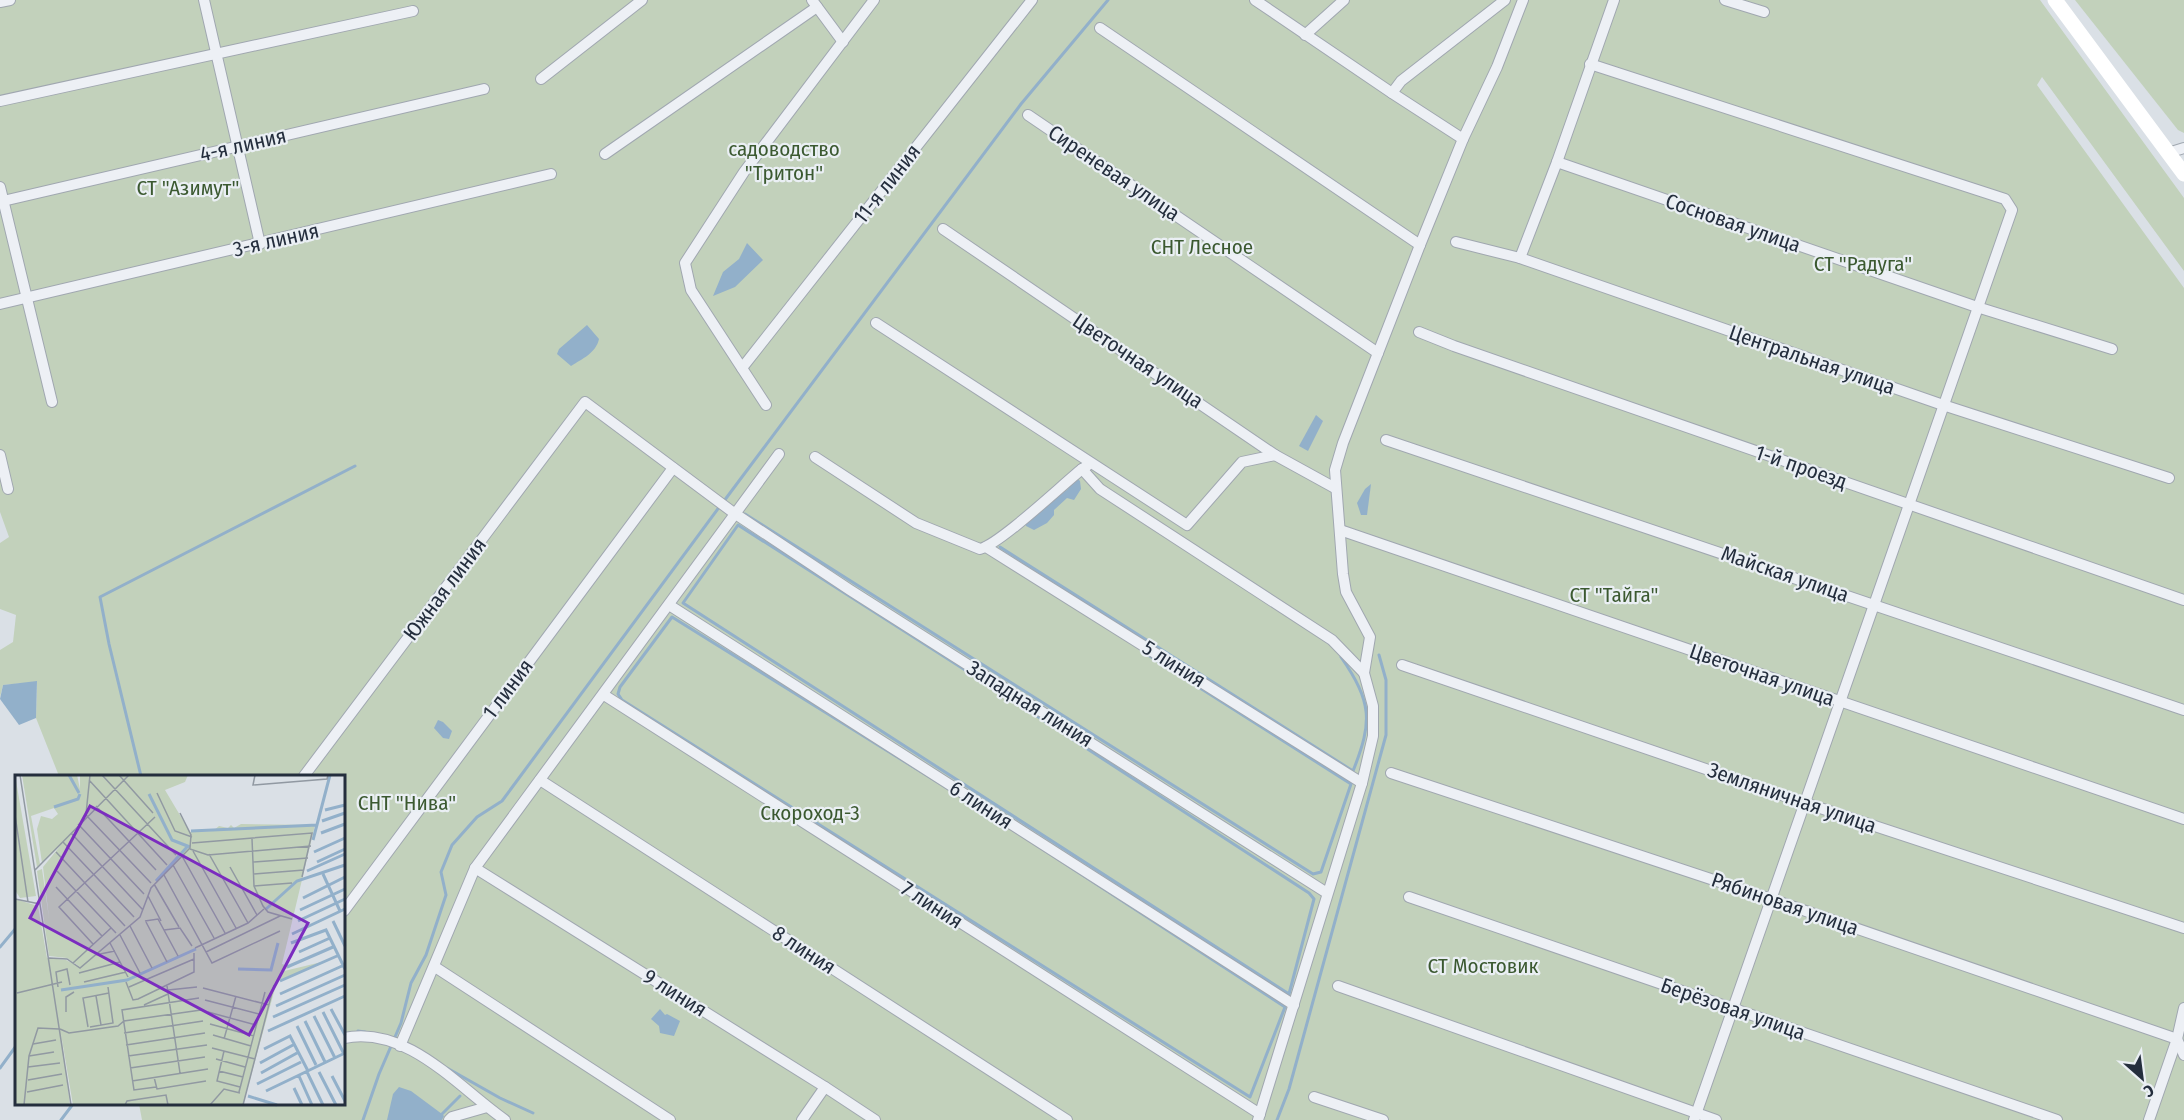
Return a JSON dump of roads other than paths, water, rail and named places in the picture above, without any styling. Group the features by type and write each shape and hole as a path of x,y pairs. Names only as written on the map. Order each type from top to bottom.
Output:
{"main road":[{"path":"2055,0 2184,174"}],"street":[{"path":"0,2 10,0"},
{"path":"204,0 260,244"},
{"path":"541,79 642,0"},
{"path":"766,405 691,290 685,263 744,172 874,0"},
{"name":"11-я линия","path":"742,368 1032,0"},
{"path":"1255,0 1463,139"},
{"path":"1305,35 1344,0"},
{"path":"1392,93 1401,81 1505,0"},
{"path":"1259,1117 1362,783 1373,736 1373,706 1364,673 1370,637 1346,592 1335,470 1343,443 1420,245 1463,139 1497,67 1523,0"},
{"path":"1520,258 1557,162 1614,0"},
{"path":"1725,0 1764,12"},
{"path":"605,154 814,3 843,42"},
{"path":"0,101 413,10"},
{"path":"1100,28 1420,245"},
{"path":"1590,64 2005,199 2012,210 1695,1117"},
{"name":"4-я линия","path":"3,201 484,89"},
{"name":"Сиреневая улица","path":"1028,115 1378,353"},
{"path":"2168,153 2184,148"},
{"name":"Сосновая улица","path":"1557,162 1977,308 2112,349"},
{"name":"3-я линия","path":"0,304 551,174"},
{"path":"0,187 52,402"},
{"name":"Цветочная улица","path":"943,229 1275,454 1335,488"},
{"name":"Центральная улица","path":"1456,242 1520,258 1943,405 2169,478"},
{"path":"876,322 1187,525 1242,462 1275,454"},
{"name":"1-й проезд","path":"1419,332 2184,600"},
{"name":"Западная линия","path":"585,402 726,507 850,590 1327,893"},
{"name":"Южная линия","path":"305,775 585,402"},
{"name":"Майская улица","path":"1386,440 1874,603 2184,710"},
{"path":"398,1042 435,967 475,868 669,605 726,507 779,454"},
{"path":"0,455 8,489"},
{"name":"5 линия","path":"815,457 916,523 980,549 986,547 1362,783"},
{"path":"986,547 1082,469 1093,464"},
{"name":"1 линия","path":"345,910 673,468"},
{"path":"1082,469 1100,489 1332,640 1364,673"},
{"name":"Цветочная улица","path":"1340,530 2184,819"},
{"name":"6 линия","path":"669,605 1294,1005"},
{"name":"Земляничная улица","path":"1402,664 1805,803 2184,928"},
{"name":"7 линия","path":"604,695 1259,1117"},
{"name":"Рябиновая улица","path":"1391,774 1771,899 2177,1039"},
{"name":"8 линия","path":"540,780 1067,1120"},
{"name":"9 линия","path":"475,868 875,1120"},
{"name":"Берёзовая улица","path":"1409,897 2057,1120"},
{"path":"435,967 670,1120"},
{"path":"1338,986 1695,1117 1716,1120"},
{"path":"2149,1120 2177,1039 2184,1008"},
{"path":"345,1038 370,1035 398,1042 425,1058 505,1120"},
{"path":"2177,1039 2184,1055"},
{"path":"802,1120 825,1087"},
{"path":"1314,1096 1383,1120"},
{"path":"449,1120 452,1117 487,1107"}],"water":[{"path":"747,243 763,260 735,287 713,296 723,272 739,259"},
{"path":"587,325 599,339 595,348 588,355 571,366 557,354 559,349"},
{"path":"1316,415 1323,421 1308,451 1299,446"},
{"path":"1077,478 1081,489 1074,500 1067,498 1054,510 1054,515 1047,523 1034,530 1026,526 1026,521 1068,489 1072,481"},
{"path":"1371,484 1367,515 1361,515 1357,503 1365,489"},
{"path":"37,681 36,718 19,725 0,699 3,685"},
{"path":"438,720 452,731 449,739 443,738 434,728"},
{"path":"660,1009 665,1015 680,1021 674,1036 660,1033 659,1026 651,1019"},
{"path":"399,1087 411,1091 442,1114 444,1116 442,1120 387,1120 393,1094"}],"waterway":[{"path":"724,501 1021,104 1108,0"},
{"path":"141,775 100,597 355,466"},
{"path":"363,1120 379,1074 401,1023 411,983 426,955 446,895 441,872 452,845 477,817 502,801 720,506"},
{"path":"745,514 1313,874 1321,872 1351,784 1145,653"},
{"path":"738,525 1309,893 1314,899 1289,994 683,603 738,525"},
{"path":"1000,547 1353,771 1364,738 1366,712 1359,687 1341,657"},
{"path":"672,617 981,809 1285,1007 1250,1097 622,700 618,694 620,687 672,617"},
{"path":"1277,1120 1289,1089 1386,735 1386,680 1379,655"},
{"path":"0,947 15,929"},
{"path":"358,1031 365,1032"},
{"path":"0,1068 15,1047"},
{"path":"447,1068 500,1098 533,1113"},
{"path":"442,1114 460,1096"},
{"path":"61,1120 72,1105"}],"park label":[{"name":"садоводство \"Тритон\"","path":"784,161"},
{"name":"СТ \"Азимут\"","path":"188,188"},
{"name":"СНТ Лесное","path":"1202,247"},
{"name":"СТ \"Радуга\"","path":"1863,264"},
{"name":"СТ \"Тайга\"","path":"1614,595"},
{"name":"СНТ \"Нива\"","path":"407,803"},
{"name":"Скороход-3","path":"810,813"},
{"name":"СТ Мостовик","path":"1483,966"}]}
